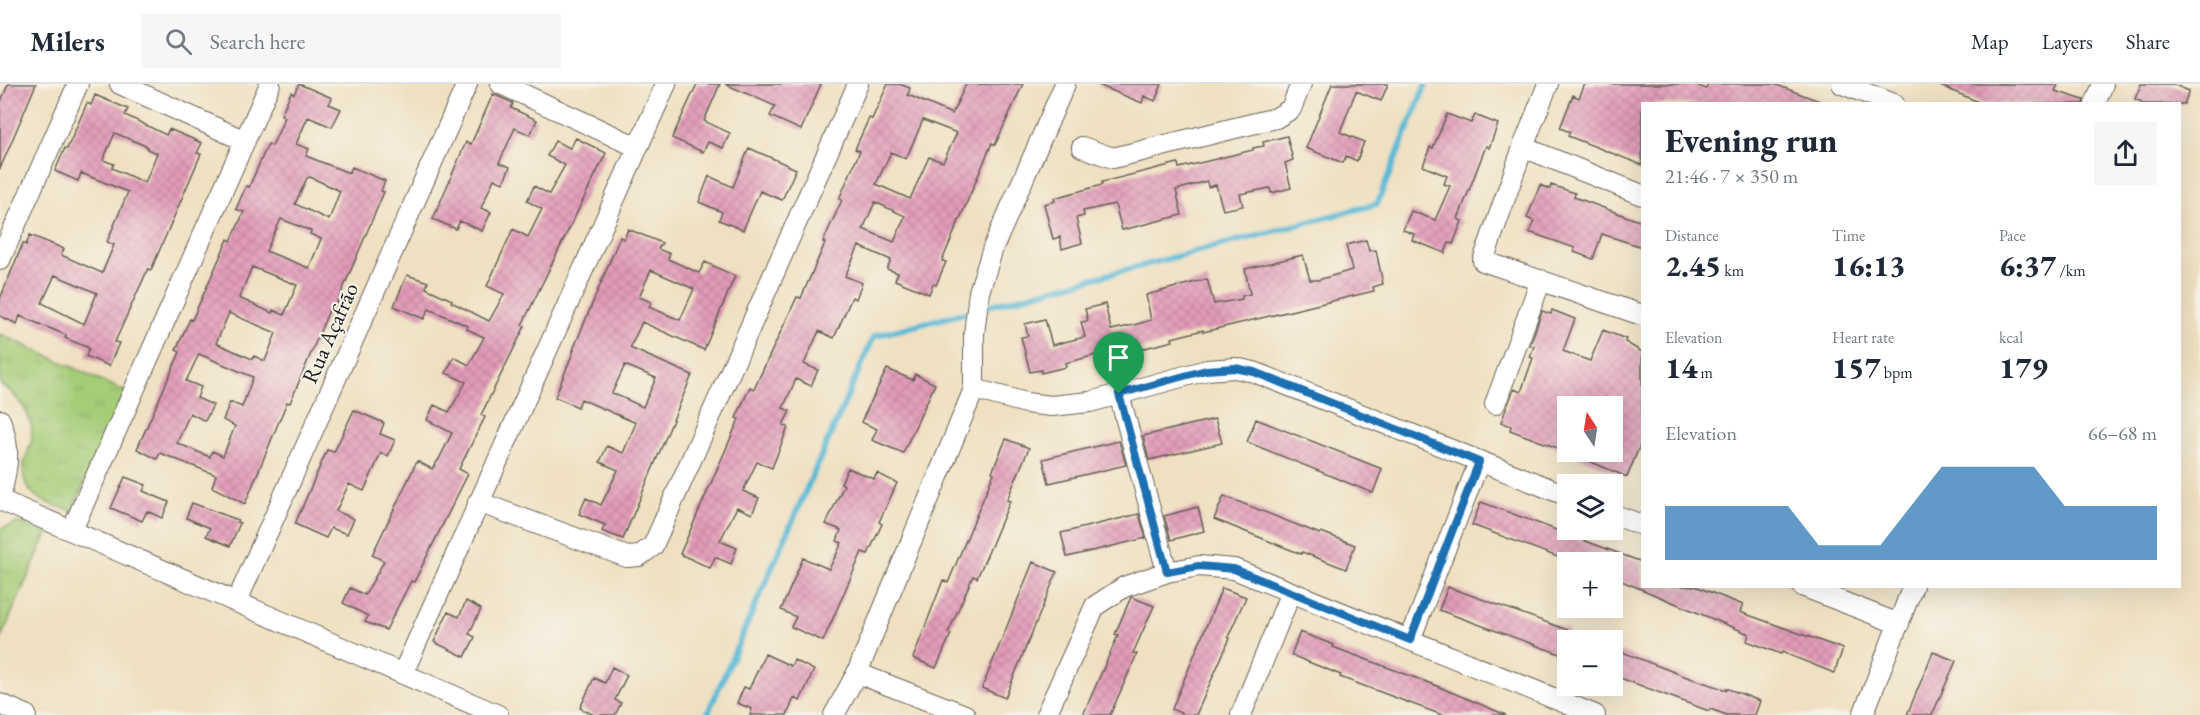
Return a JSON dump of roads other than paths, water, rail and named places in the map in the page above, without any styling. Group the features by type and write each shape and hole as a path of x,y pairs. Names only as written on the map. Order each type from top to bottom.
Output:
{"street":[{"path":"0,260 78,84"},
{"path":"120,84 245,141"},
{"path":"72,530 270,84"},
{"name":"Rua Açafrão","path":"237,601 467,84"},
{"path":"501,84 637,147"},
{"path":"403,673 666,84"},
{"path":"478,502 627,557 639,556 653,546 858,84"},
{"path":"834,715 857,673 974,389 974,334 979,292 993,248 1065,84"},
{"path":"1082,147 1113,158 1276,118 1291,109 1300,84"},
{"path":"1548,84 1483,261 1641,315"},
{"path":"1842,84 1889,102"},
{"path":"2096,102 2103,84"},
{"path":"1523,147 1641,195"},
{"path":"1495,404 1540,280"},
{"path":"974,389 1026,403 1051,406 1090,402 1206,370 1235,368 1254,372 1557,492"},
{"path":"1119,394 1167,572"},
{"path":"0,420 5,433 9,464 0,500 498,715"},
{"path":"1410,640 1479,462"},
{"path":"1623,518 1641,525"},
{"path":"1046,715 1095,606 1124,587 1167,572 1199,566 1234,569 1595,715"},
{"path":"1807,588 1899,624"},
{"path":"1863,715 1911,588"},
{"path":"1241,715 1291,592"},
{"path":"857,673 965,715"},
{"path":"0,704 26,715"}],"waterway":[{"path":"988,306 1377,204 1426,84"},
{"path":"707,715 874,336 964,313"}]}
